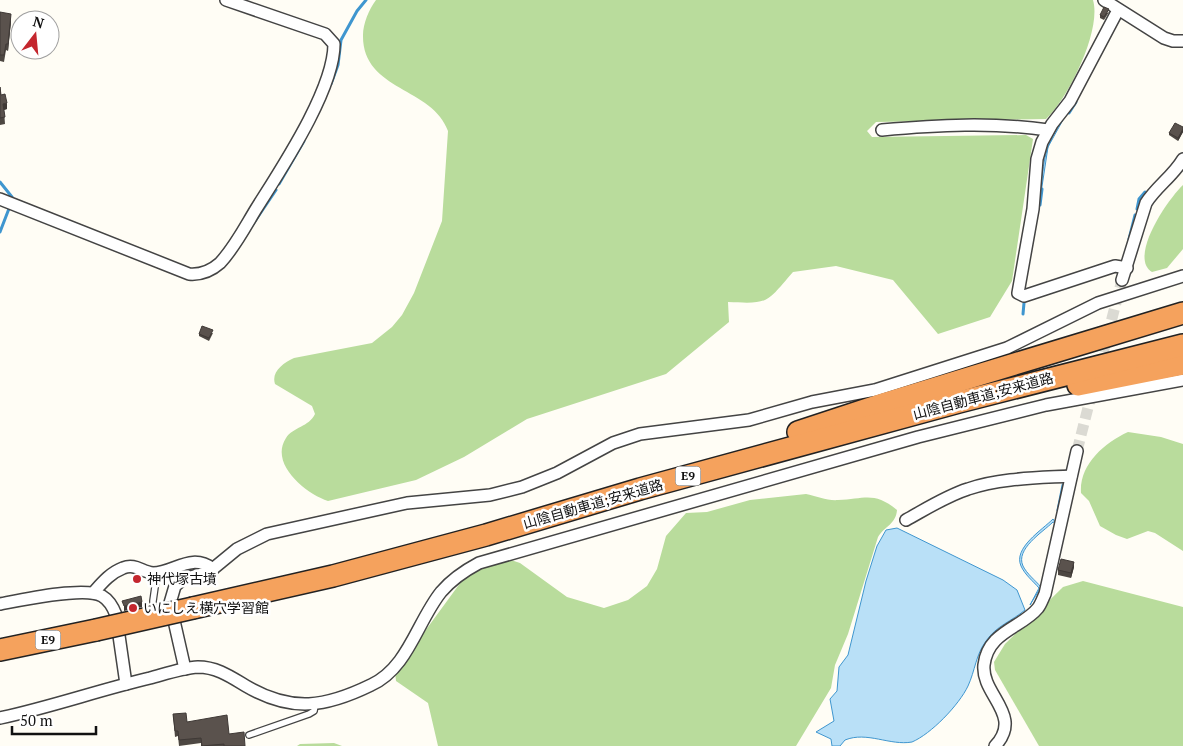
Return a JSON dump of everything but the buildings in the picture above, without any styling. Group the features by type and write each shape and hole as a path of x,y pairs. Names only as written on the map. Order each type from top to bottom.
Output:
{"highway":[{"path":"640,490 886,403 1183,313"},
{"name":"山陰自動車道;安来道路","path":"0,650 96,630 352,571 486,535 750,459 1183,345"},
{"path":"750,459 794,452 1071,387 1183,364"}],"street":[{"path":"0,199 189,274 209,271 219,264 233,246 289,156 308,120 332,64 334,53 334,44 325,34 226,0"},
{"path":"1104,0 1164,38 1173,41 1183,41"},
{"path":"1118,10 1070,101 1048,130 1037,159 1034,209 1018,284 1019,295 1114,266 1126,268"},
{"path":"882,130 981,125 1048,130"},
{"path":"1122,280 1146,204 1152,193 1176,170 1183,159"},
{"path":"186,669 170,603 172,592 183,579 213,569 237,548 267,534 407,504 490,496 522,487 557,473 613,444 640,434 749,420 812,402 874,390 1007,348 1098,302 1183,276"},
{"path":"0,718 197,667 220,671 258,693 290,704 315,705 333,701 374,684 393,669 440,593 460,573 479,563 918,437 1046,405 1183,380"},
{"path":"995,746 1002,734 1005,716 986,679 984,665 993,644 1001,635 1038,609 1045,594 1058,545 1077,451"},
{"path":"906,520 937,502 968,489 993,482 1071,476"},
{"path":"93,593 111,574 126,567 138,567 149,572 157,572 172,566 193,563 213,569"},
{"path":"0,604 28,599 93,593 102,596 113,608 126,684"}],"lane":[{"path":"153,601 157,572"},
{"path":"249,735 309,714 314,711 315,705"}],"green space":[{"path":"376,0 1093,0 1094,13 1093,28 1081,63 1064,96 1046,119 876,122 867,131 872,137 1026,135 1033,139 1012,281 990,317 938,334 893,280 836,266 793,272 772,296 760,302 728,302 729,322 666,374 527,419 464,457 416,480 328,501 301,485 286,468 282,458 282,448 286,438 293,431 309,422 315,414 312,406 275,384 276,372 282,365 294,358 372,343 392,327 402,315 414,293 442,221 448,131 440,117 428,105 386,78 374,67 366,53 363,35 364,26"},
{"path":"1183,185 1183,249 1167,268 1152,272 1146,265 1147,242 1168,202"},
{"path":"1128,432 1161,437 1183,444 1183,551 1155,533 1148,531 1127,539 1100,526 1089,501 1081,493 1084,473 1095,456 1110,442"},
{"path":"806,494 834,500 875,498 882,500 897,510 895,519 878,537 848,634 835,665 831,688 796,746 438,746 428,703 396,681 395,672 458,586 467,575 483,565 511,560 520,563 567,597 604,608 628,600 647,586 657,569 666,536 686,513 707,512 750,500"},
{"path":"1083,581 1183,607 1183,746 1039,746 995,670 994,662 1005,644 1063,587"},
{"path":"334,743 342,746 297,746 300,744"}],"water":[{"path":"1048,148 1041,193 1044,162"},
{"path":"1053,519 1056,523 1053,522 1031,541 1023,553 1023,566 1041,587 1030,605 1039,588 1021,566 1021,553 1030,540"},
{"path":"897,528 1003,580 1017,590 1025,610 990,636 980,651 964,694 944,718 928,733 912,742 904,743 862,737 845,740 840,746 832,746 831,739 816,732 834,721 830,699 837,691 839,667 848,655 866,581 877,546 886,530"}],"waterway":[{"path":"331,84 338,65 341,40 357,11 366,0"},
{"path":"1069,113 1076,102"},
{"path":"279,184 304,141"},
{"path":"0,182 12,197"},
{"path":"1040,205 1042,189"},
{"path":"251,227 276,190"},
{"path":"1137,209 1139,199 1145,192"},
{"path":"0,232 10,206"},
{"path":"1129,239 1135,215"},
{"path":"1023,314 1024,303"},
{"path":"1058,510 1063,485"}],"tunnel":[{"path":"1099,368 1122,280"},
{"path":"1077,451 1093,388"}],"place":[{"name":"神代塚古墳","path":"137,579"},
{"name":"いにしえ横穴学習館","path":"133,608"}]}
